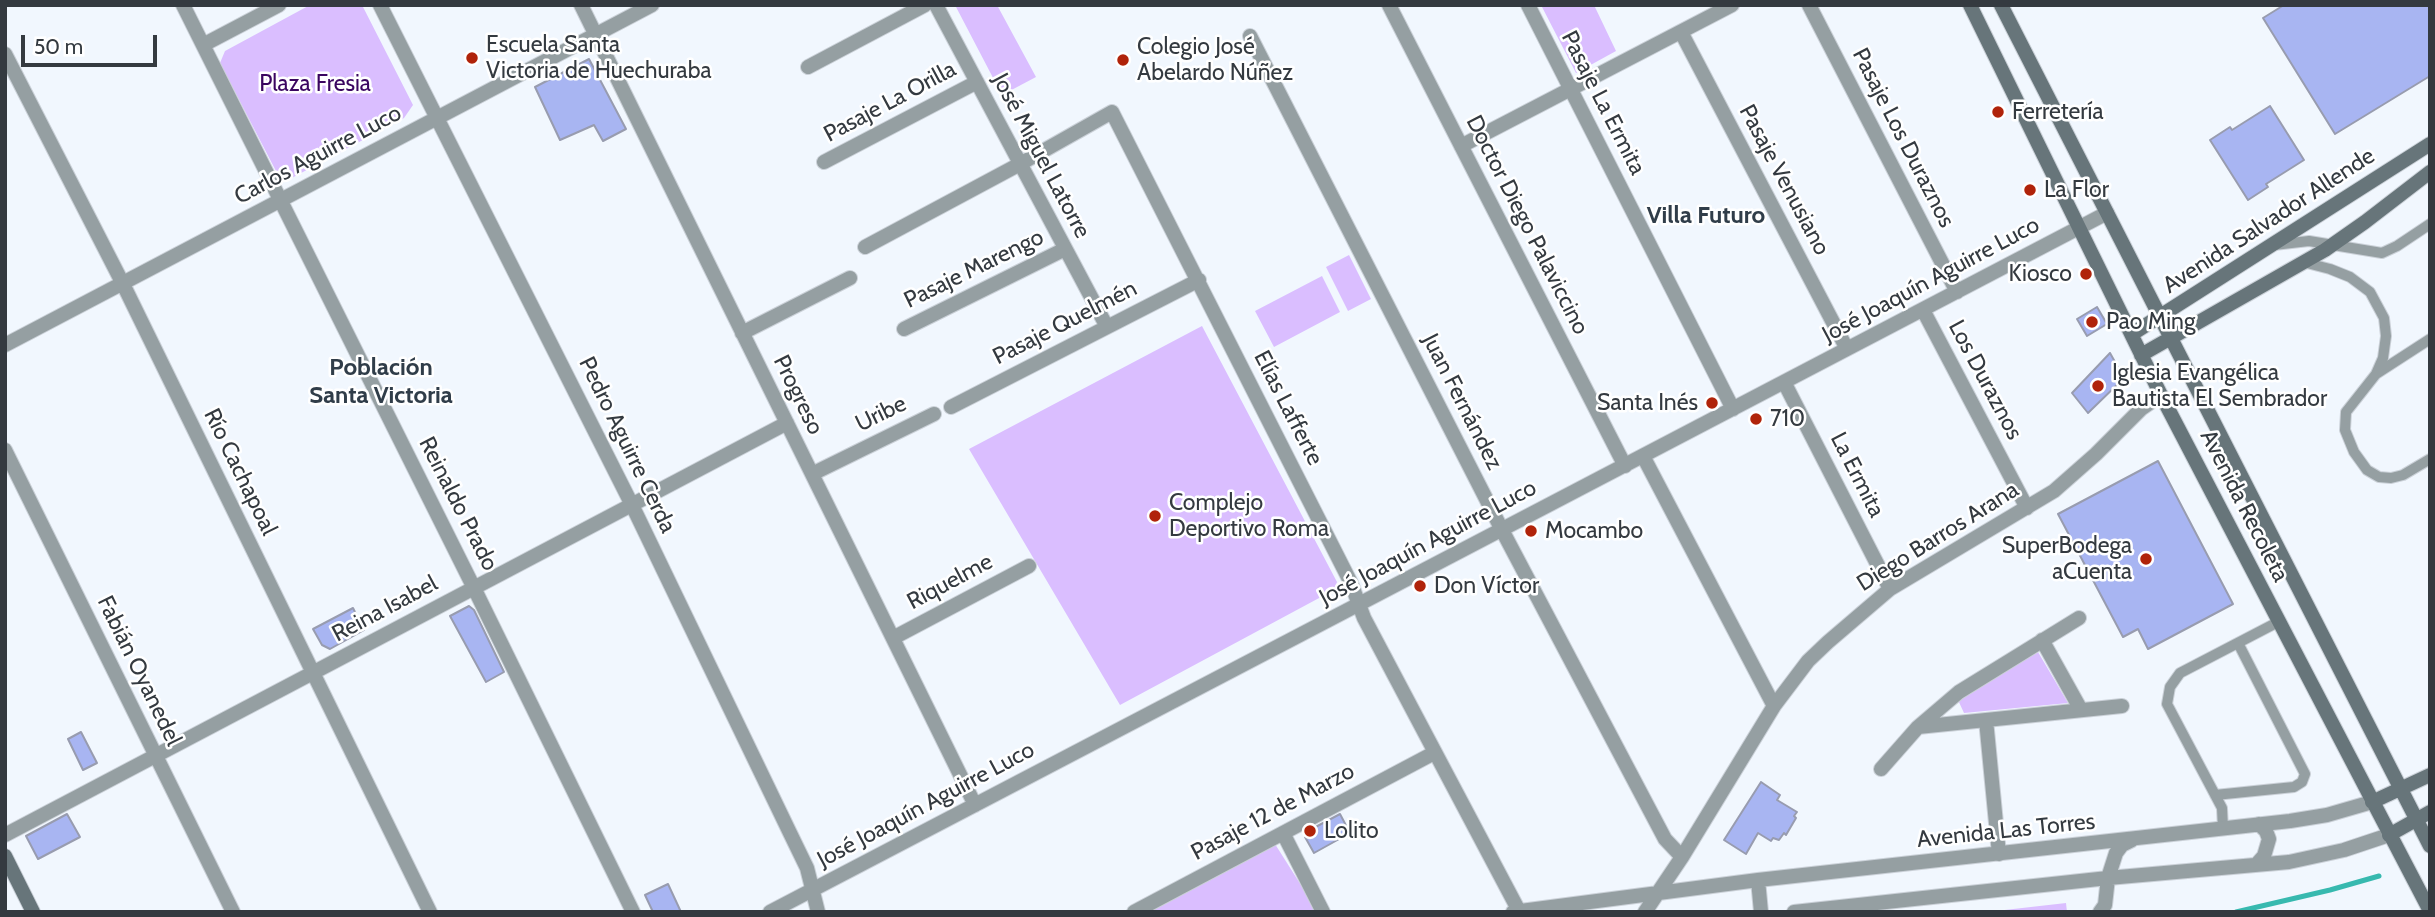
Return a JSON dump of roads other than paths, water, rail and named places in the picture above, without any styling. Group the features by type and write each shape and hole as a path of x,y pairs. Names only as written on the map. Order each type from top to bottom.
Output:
{"main road":[{"name":"Avenida Recoleta","path":"1970,5 2141,355 2430,911"},
{"name":"Avenida Recoleta","path":"2001,5 2430,846"},
{"name":"Avenida Salvador Allende","path":"2132,334 2430,144"},
{"name":"Avenida Salvador Allende","path":"2141,355 2334,244 2430,172"},
{"name":"Avenida Las Torres","path":"2372,802 2430,775"},
{"path":"2389,835 2430,812"},
{"path":"5,856 33,912"}],"street":[{"name":"Reinaldo Prado","path":"183,5 633,912"},
{"path":"203,45 279,5"},
{"name":"Pedro Aguirre Cerda","path":"380,5 632,505 807,868 818,912"},
{"name":"Progreso","path":"581,5 975,805"},
{"name":"Carlos Aguirre Luco","path":"5,345 652,5"},
{"path":"808,67 925,5"},
{"name":"José Miguel Latorre","path":"936,5 1107,327"},
{"name":"Doctor Diego Palaviccino","path":"1389,5 1625,466"},
{"name":"Pasaje La Ermita","path":"1528,5 1733,409"},
{"path":"1461,146 1732,5"},
{"name":"Pasaje Los Duraznos","path":"1809,5 1957,292"},
{"name":"Pasaje Venusiano","path":"1681,32 1847,349"},
{"name":"Juan Fernández","path":"1250,36 1502,530 1665,839 1682,857"},
{"name":"Río Cachapoal","path":"5,54 123,284 430,912"},
{"name":"Pasaje La Orilla","path":"824,162 977,82"},
{"name":"Elías Lafferte","path":"1020,164 1112,112 1515,911"},
{"path":"865,247 1020,164"},
{"name":"José Joaquín Aguirre Luco","path":"770,912 2107,213"},
{"name":"Pasaje Marengo","path":"904,329 1065,249"},
{"path":"743,332 850,278"},
{"name":"Pasaje Quelmén","path":"951,407 1199,280"},
{"name":"Los Duraznos","path":"1923,310 2027,508"},
{"name":"La Ermita","path":"1784,382 1890,589"},
{"name":"Diego Barros Arana","path":"1645,912 1682,857 1773,706 1818,651 1890,589 2027,508 2073,475 2141,409 2161,394"},
{"name":"Uribe","path":"812,474 934,414"},
{"name":"Reina Isabel","path":"5,835 787,423"},
{"name":"Fabián Oyanedel","path":"5,450 233,912"},
{"path":"1643,456 1773,706"},
{"name":"Riquelme","path":"893,638 1029,566"},
{"path":"1881,769 1918,727 1959,692 2079,618"},
{"path":"2042,640 2081,710"},
{"path":"1918,727 2122,706"},
{"path":"1986,720 1999,854"},
{"name":"Pasaje 12 de Marzo","path":"1134,912 1434,753"},
{"name":"Avenida Las Torres","path":"1515,911 1758,880 2222,829 2327,815 2372,802"},
{"path":"2256,865 2264,856 2270,839 2259,824"},
{"path":"1283,833 1323,912"},
{"path":"1800,911 2256,865 2316,857 2389,835"},
{"path":"2100,912 2105,905 2108,878 2116,853 2122,845 2132,840"},
{"path":"1758,880 1761,912"}],"lane":[{"path":"2272,246 2309,241 2382,253 2430,224"},
{"path":"2303,262 2350,277 2371,292 2384,318 2384,358 2376,374 2347,412 2345,430 2354,452 2367,470 2379,477 2403,475 2430,459"},
{"path":"2376,374 2430,339"},
{"path":"2222,829 2222,808 2167,704 2170,687 2180,673 2278,622"},
{"path":"2215,795 2294,787 2302,782 2305,774 2238,643"}],"waterway":[{"path":"2236,912 2379,876"}],"place":[{"name":"Escuela Santa Victoria de Huechuraba","path":"472,58"},
{"name":"Colegio José Abelardo Núñez","path":"1123,60"},
{"name":"Ferretería","path":"1998,112"},
{"name":"La Flor","path":"2030,190"},
{"name":"Kiosco","path":"2086,274"},
{"name":"Pao Ming","path":"2092,322"},
{"name":"Iglesia Evangélica Bautista El Sembrador","path":"2098,386"},
{"name":"Santa Inés","path":"1712,403"},
{"name":"710","path":"1756,419"},
{"name":"Complejo Deportivo Roma","path":"1155,516"},
{"name":"Mocambo","path":"1531,531"},
{"name":"SuperBodega aCuenta","path":"2146,559"},
{"name":"Don Víctor","path":"1420,586"},
{"name":"Lolito","path":"1310,831"}],"district":[{"name":"Villa Futuro","path":"1706,216"},
{"name":"Población Santa Victoria","path":"381,382"}],"park label":[{"name":"Plaza Fresia","path":"315,84"}]}
